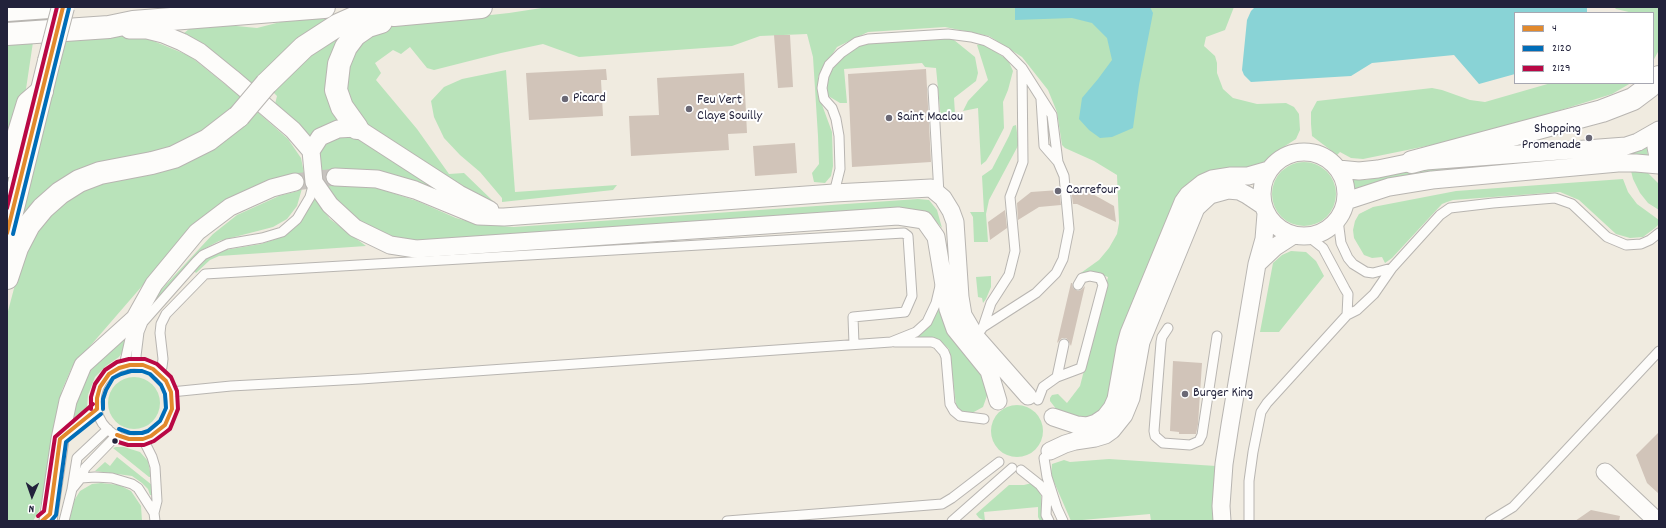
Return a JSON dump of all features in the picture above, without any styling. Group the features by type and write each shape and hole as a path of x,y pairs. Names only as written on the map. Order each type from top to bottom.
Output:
{"main road":[{"path":"7,10 49,7"},
{"path":"7,233 63,7"},
{"path":"7,34 109,27 133,22 324,7"},
{"path":"7,278 17,248 29,225 43,208 60,194 79,181 100,173 152,163 174,157 208,140 239,116 266,84 304,47 338,25 356,18 380,12 394,15 481,7"},
{"path":"357,128 342,106 336,90 339,64 346,47 355,35 368,26 384,21 394,15"},
{"path":"1412,162 1602,111 1633,99 1652,84"},
{"path":"7,166 10,162 28,103 42,91"}],"street":[{"path":"109,27 147,30 163,34 200,52 274,113 293,130 311,151 314,182 330,205 355,228 390,245 416,249 898,216 924,220 936,237 948,309 955,329 989,371 998,401"},
{"path":"311,151 320,137 338,129 357,128 459,194 504,217"},
{"path":"1338,169 1359,171 1372,170 1412,162 1626,146 1638,142 1659,130"},
{"path":"1659,130 1656,147 1659,162"},
{"path":"1047,455 1065,444 1105,435 1112,430 1124,415 1131,398 1141,342 1196,208 1210,195 1228,190 1239,191 1247,195 1264,210 1273,224 1292,236 1309,237 1320,234 1330,228 1338,220 1346,201 1344,179 1338,169 1329,160 1317,154 1304,152 1290,154 1278,160 1269,170 1263,181 1261,193 1264,210 1264,239 1257,264 1224,464 1221,506 1222,521"},
{"path":"1346,201 1389,187 1432,180 1618,163 1659,165"},
{"path":"1053,417 1077,425 1087,426 1096,423 1105,417 1112,408 1116,399 1129,333 1183,202 1188,195 1203,183 1212,179 1231,176 1248,176 1269,170"},
{"path":"335,177 377,179 415,190 478,216 504,217 834,193 931,188 940,196 951,211 955,222 960,297 963,316 979,332 1033,398"},
{"path":"51,519 60,439 68,401 83,365 135,318 154,284 197,232 230,207 272,188 295,182"},
{"path":"1257,264 1275,247 1292,236"},
{"path":"1605,472 1657,521"}],"lane":[{"path":"834,193 840,169 839,136 836,119 832,108 824,99 822,88 824,76 829,65 841,53 856,42 948,34 971,37 986,41 1006,52 1022,68 1052,115 1058,162 1064,176 1069,229 1063,259 1056,273 1036,293 979,332"},
{"path":"979,332 991,303 1009,275 1015,251 1010,197 1023,162 1022,68"},
{"path":"933,89 940,196"},
{"path":"137,364 136,356 139,332 143,322 203,254 227,244 262,238 282,232 297,220 310,197 314,182"},
{"path":"1249,521 1251,466 1261,412 1271,398 1348,315 1357,310 1374,294 1392,268 1440,215 1450,208 1555,198 1572,204 1607,237 1626,245 1641,244 1650,240 1659,233"},
{"path":"1338,220 1341,243 1348,258 1353,264 1366,272 1373,273 1392,268"},
{"path":"158,373 162,367 163,359 160,333 161,324 166,314 205,274 904,233 908,236 912,296 905,312 852,317 854,344"},
{"path":"1309,237 1323,248 1348,294 1348,315"},
{"path":"891,342 916,332 927,322 936,303 942,276"},
{"path":"1033,398 1043,387 1057,377 1081,368 1103,285 1100,278 1090,276 1082,278 1078,285"},
{"path":"124,366 135,318"},
{"path":"1168,328 1160,342 1154,431 1155,436 1163,443 1190,446 1199,441 1202,435 1217,336"},
{"path":"171,392 231,386 361,379 854,344 932,342 937,344 944,352 946,357 950,404 954,411 960,416 984,419"},
{"path":"1057,377 1064,344"},
{"path":"1490,521 1513,507 1659,351"},
{"path":"137,364 148,367 158,373 166,381 171,392 172,400 169,418 158,431 143,439 129,440 108,429 101,420 97,410 97,398 102,382 109,374 124,366 137,364"},
{"path":"60,439 97,410"},
{"path":"72,489 76,458 108,429"},
{"path":"51,519 81,478 85,468 117,435"},
{"path":"143,439 152,457 154,467 157,501 155,517"},
{"path":"1047,455 1048,477 1057,508 1063,521"},
{"path":"727,521 942,504 999,462"},
{"path":"952,521 1017,469 1040,485 1057,508"},
{"path":"81,478 112,478 132,484 142,493 155,517"},
{"path":"1047,494 1046,515 1049,521"}],"green space":[{"path":"548,7 1234,7 1225,30 1206,37 1204,46 1215,56 1217,73 1223,89 1233,98 1257,104 1286,103 1294,107 1299,114 1300,130 1296,139 1274,153 1262,164 1250,170 1224,168 1203,174 1109,397 1099,412 1093,416 1081,419 1057,410 1050,401 1050,398 1052,395 1058,394 1067,403 1080,386 1108,277 1090,271 1078,275 1099,260 1109,248 1117,234 1119,223 1117,175 1094,161 1065,148 1062,145 1057,112 1048,90 1022,57 989,36 945,27 868,32 837,47 818,77 821,102 832,132 833,166 831,176 825,183 814,182 812,173 819,164 818,136 813,57 807,34 760,36 732,46 579,57 543,44 434,70 427,68 410,47 401,54 393,50 375,63 381,73 376,80 417,129 449,174 464,173 493,201 475,197 360,123 346,100 347,60 370,32 390,26 509,13"},
{"path":"1614,7 1659,7 1659,50 1654,59 1654,12 1629,12 1616,9"},
{"path":"330,15 285,57 255,88 183,34 189,29 226,25 257,28 296,18"},
{"path":"116,34 151,40 190,56 242,98 209,130 21,217 66,37"},
{"path":"341,36 344,120 308,142 274,108 277,96 274,93 270,94 292,64"},
{"path":"948,37 975,57 978,73 976,81 954,98 955,114 953,119 941,119 936,68 925,67 922,63 844,69 847,103 840,103 825,94 828,75 842,56 863,44"},
{"path":"33,42 26,89 12,142 7,151 7,44"},
{"path":"982,43 1008,60 1013,71 1003,102 1004,128 991,153 986,161 981,165 978,108 963,111 968,101 988,80 977,45"},
{"path":"506,70 515,192 617,185 613,190 502,202 502,198 480,172 460,155 444,138 434,117 431,101 444,87 462,79"},
{"path":"1548,84 1629,84 1612,94 1548,114 1547,118 1471,137 1363,159 1351,158 1340,152 1337,155 1312,136 1311,112 1317,101 1432,88 1470,100 1485,102"},
{"path":"253,108 288,139 301,158 305,178 297,206 287,219 273,227 219,241 202,250 152,306 149,303 213,234 237,215 279,196 298,191 296,175 168,256 72,367 62,390 45,487 39,511 33,521 7,521 7,315 27,244 62,201"},
{"path":"1016,125 1018,140 1020,142 989,200 986,214 988,242 974,242 973,217 970,212 984,212 982,176 992,169 1013,126"},
{"path":"344,134 359,139 456,199 340,170 328,172 330,186 363,186 380,189 417,201 456,218 477,224 514,227 918,199 929,200 937,210 942,228 934,219 923,211 899,207 421,241 399,240 366,225 352,216 339,205 326,186 316,159 319,146"},
{"path":"1647,148 1648,157 1635,155 1565,160 1564,156"},
{"path":"1555,156 1555,161 1439,170 1394,178 1355,189 1353,180 1366,180 1410,170"},
{"path":"1298,162 1310,162 1327,171 1334,182 1336,194 1334,206 1327,217 1310,226 1298,226 1286,221 1277,212 1272,200 1272,188 1277,176 1286,167"},
{"path":"1631,171 1648,173 1658,183 1659,210 1648,203 1640,193"},
{"path":"1623,179 1628,192 1637,204 1659,220 1659,224 1643,237 1630,238 1616,234 1579,200 1560,192 1453,200 1442,204 1392,258 1385,263 1382,257 1372,258 1364,255 1354,238 1353,230 1355,221 1359,214 1373,207 1456,191"},
{"path":"313,196 330,219 366,246 219,256 210,260 196,273 194,271 205,259 225,250 261,244 276,239 296,227 311,204"},
{"path":"1291,251 1306,252 1316,261 1324,276 1279,332 1260,332 1273,263 1282,255"},
{"path":"991,276 991,287 983,303 982,298 978,297 976,277"},
{"path":"940,302 986,373 989,390 983,407 972,413 960,411 956,405 949,349 940,341 907,340"},
{"path":"124,334 126,347 119,357 106,366 95,377 88,395 87,407 81,417 74,423 74,403 88,374 114,342"},
{"path":"134,377 144,379 152,385 158,393 160,403 158,413 152,421 144,427 134,429 124,427 116,421 110,413 108,403 110,393 116,385 124,379"},
{"path":"1012,405 1022,405 1036,412 1043,426 1043,436 1036,450 1022,457 1012,457 1002,453 995,446 991,436 991,426 995,416 1002,409"},
{"path":"124,447 140,452 148,461 151,477 149,477 113,448"},
{"path":"117,457 152,485 152,495 150,495 148,489 142,483 132,476 95,471 105,462 110,466"},
{"path":"1109,459 1216,466 1213,521 1151,521 1150,514 1071,521 1051,475 1052,464 1064,460 1070,462"},
{"path":"101,483 119,485 131,491 141,506 142,521 69,521 72,504 80,491 92,484"},
{"path":"1032,483 1039,489 1042,512 1045,521 1040,521 1038,517 1038,507 984,512 985,521 979,518 976,514 1009,485 1024,485"}],"water":[{"path":"1015,7 1150,7 1153,13 1139,85 1133,128 1112,137 1100,138 1089,130 1079,119 1082,98 1112,60 1107,38 1092,23 1072,18 1015,20"},
{"path":"1255,7 1587,7 1587,12 1514,12 1514,74 1479,84 1454,55 1372,63 1351,76 1251,82 1244,75 1242,70 1247,20 1251,11"}],"building":[{"path":"774,35 790,35 793,87 778,88"},
{"name":"Picard","path":"606,69 607,80 601,80 603,116 529,120 526,73"},
{"name":"Saint Maclou","path":"926,69 931,162 852,167 848,74"},
{"path":"744,73 747,133 728,134 729,150 631,156 629,116 659,115 657,78"},
{"path":"795,143 797,173 755,176 753,146"},
{"path":"1082,188 1114,206 1116,222 1077,204 1073,204 1071,189"},
{"path":"1059,190 1061,205 1039,207 1018,220 1017,203 1031,192"},
{"path":"1005,210 1007,228 990,240 988,222"},
{"path":"1071,283 1073,288 1078,291 1085,286 1071,346 1066,338 1062,338 1057,343"},
{"path":"1173,361 1202,363 1196,434 1179,434 1179,432 1170,431"},
{"path":"1659,432 1659,494 1647,483 1636,455"},
{"path":"1591,510 1620,516 1619,521 1575,521"}],"tunnel":[{"path":"295,182 335,177"}],"transit line":[{"name":"2129","path":"7,208 57,7"},
{"name":"4","path":"7,233 63,7"},
{"name":"2120","path":"13,234 69,8"},
{"name":"2129","path":"91,409 91,397 95,384 105,370 117,362 129,359 145,359 157,364 171,377 177,391 178,409 170,429 154,441 144,445 128,445 115,441"},
{"name":"4","path":"97,409 97,398 100,387 109,374 119,368 130,365 143,365 153,369 166,381 171,392 172,409 165,425 151,436 143,439 129,439 117,435"},
{"name":"2120","path":"103,409 103,399 106,390 113,378 121,374 131,371 142,371 150,374 161,385 165,394 166,408 160,421 148,431 142,433 130,433 119,429"},
{"name":"2129","path":"38,516 44,511 55,437 93,404"},
{"name":"4","path":"42,521 50,514 60,439 97,409"},
{"name":"2120","path":"51,521 56,515 66,442 101,414"}],"place":[{"name":"Picard","path":"565,99"},
{"name":"Feu Vert Claye Souilly","path":"689,109"},
{"name":"Saint Maclou","path":"889,118"},
{"name":"Shopping Promenade","path":"1589,138"},
{"name":"Carrefour","path":"1058,191"},
{"name":"Burger King","path":"1185,394"}]}
